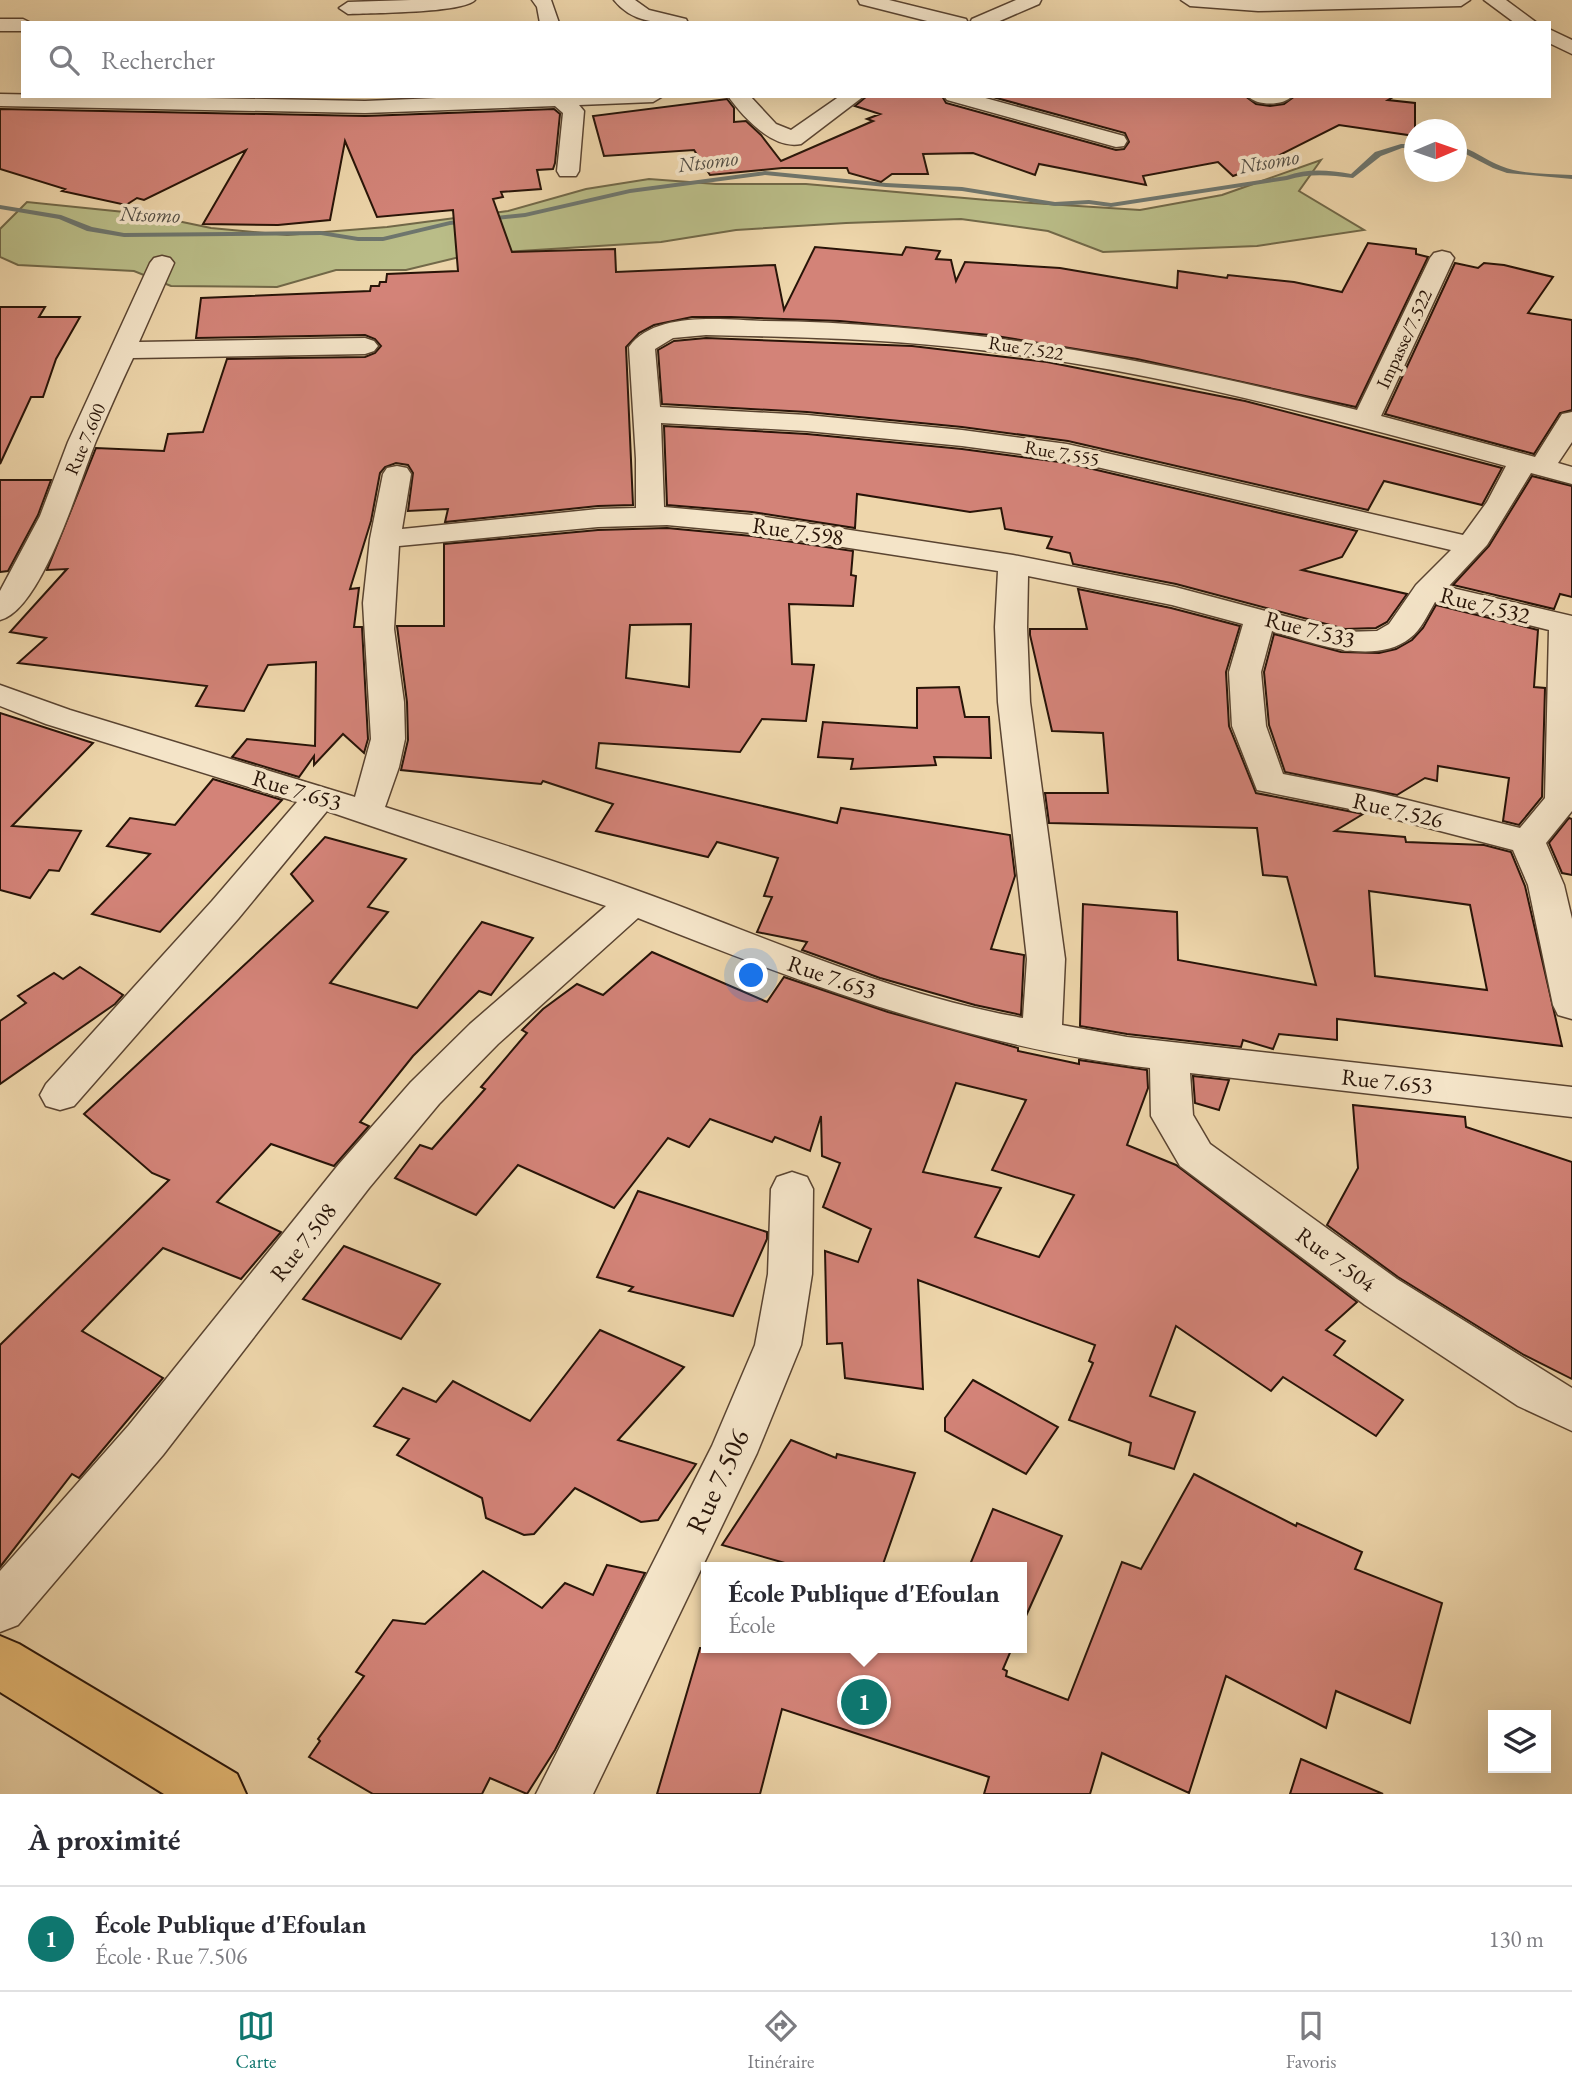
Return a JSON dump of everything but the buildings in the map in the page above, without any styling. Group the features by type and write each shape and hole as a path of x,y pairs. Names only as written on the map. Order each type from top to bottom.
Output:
{"main road":[{"path":"0,1662 205,1791"}],"street":[{"path":"347,10 466,0"},
{"path":"541,0 546,6 550,21"},
{"path":"623,0 642,14 671,21"},
{"path":"867,0 951,21"},
{"path":"984,21 1031,0"},
{"path":"1189,0 1258,5 1301,14 1461,0"},
{"path":"1493,0 1525,21"},
{"path":"0,25 21,25"},
{"path":"1551,36 1572,48"},
{"path":"0,100 365,102 519,98"},
{"path":"559,98 574,111 568,171"},
{"path":"740,98 769,128 793,139 850,98"},
{"path":"961,98 1116,141"},
{"name":"Impasse/7.522","path":"1366,421 1442,258"},
{"name":"Rue 7.600","path":"0,611 20,587 48,528 82,442 162,263"},
{"name":"Rue 7.522","path":"650,516 642,346 650,337 678,330 784,328 897,333 1007,344 1193,378 1572,476"},
{"path":"125,350 365,346"},
{"name":"Rue 7.555","path":"647,414 834,426 1066,452 1468,545"},
{"path":"1532,465 1572,420"},
{"name":"Rue 7.533","path":"1013,564 1162,593 1343,640 1367,642 1389,638 1403,630 1427,591 1532,465"},
{"path":"366,812 381,771 388,739 387,690 380,644 377,595 384,539 397,474"},
{"name":"Rue 7.598","path":"384,539 598,518 701,518 1013,564"},
{"path":"1013,564 1011,627 1014,702 1046,959 1042,1035"},
{"name":"Rue 7.532","path":"1427,591 1564,624 1562,800 1528,842"},
{"name":"Rue 7.526","path":"1260,617 1245,672 1249,726 1269,782 1375,803 1528,842"},
{"name":"Rue 7.653","path":"0,695 58,718 366,812 632,902 901,1002 989,1026 1169,1055 1572,1102"},
{"path":"60,1095 225,910 320,797"},
{"path":"1528,842 1546,885 1572,1005"},
{"name":"Rue 7.508","path":"0,1608 146,1440 354,1176 425,1093 484,1034 632,902"},
{"name":"Rue 7.504","path":"1169,1055 1172,1116 1195,1155 1381,1292 1535,1392 1572,1411"},
{"name":"Rue 7.506","path":"564,1794 733,1453 778,1345 789,1274 792,1189"}],"green space":[{"path":"1321,160 1299,191 1364,230 1257,246 1103,252 1048,231 961,219 846,223 736,230 661,242 472,254 406,270 336,270 277,287 171,286 134,271 18,265 0,257 0,229 27,202 144,214 211,228 287,235 387,227 508,211 586,189 649,179 716,184 806,184 1140,210 1222,195"}],"waterway":[{"name":"Ntsomo","path":"0,207 61,217 90,229 124,235 321,233 358,239 383,239 450,223 525,215 630,191 765,173 886,185 962,189 1055,204 1089,202 1111,205 1287,178 1304,173 1353,176 1378,154 1404,146"},
{"name":"Ntsomo","path":"1467,151 1495,167 1510,172 1572,177"}],"place":[{"name":"École Publique d'Efoulan","path":"864,1702"}]}
